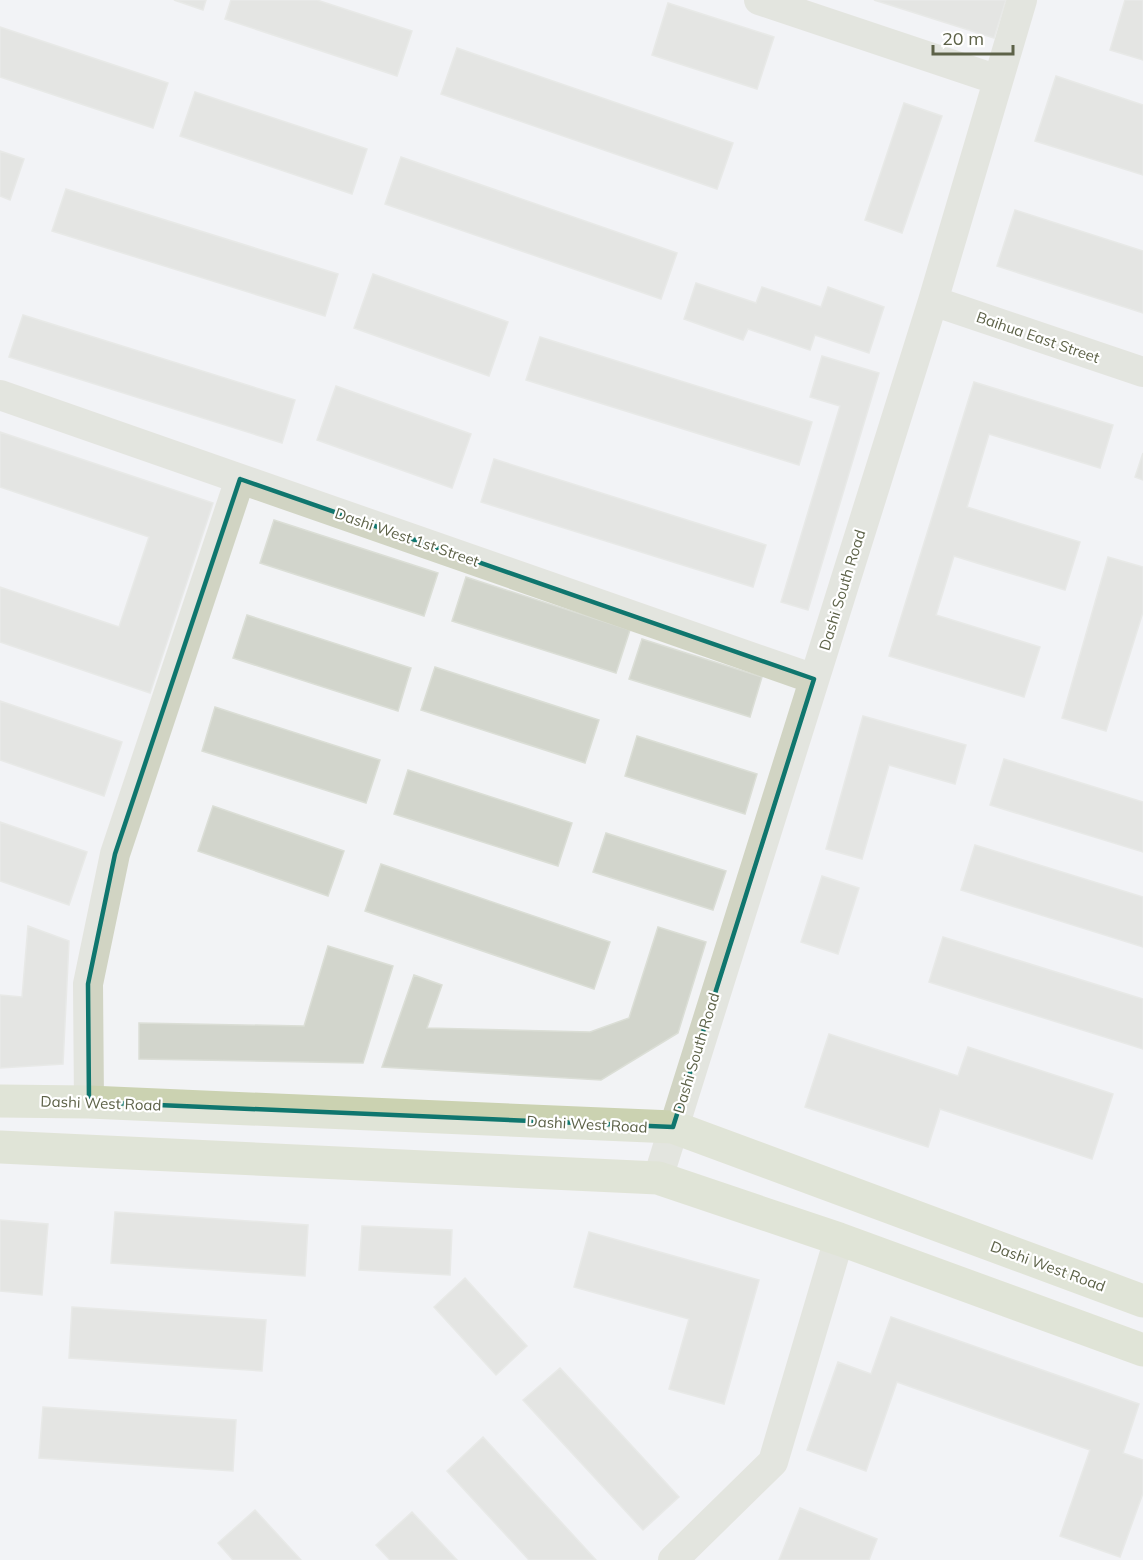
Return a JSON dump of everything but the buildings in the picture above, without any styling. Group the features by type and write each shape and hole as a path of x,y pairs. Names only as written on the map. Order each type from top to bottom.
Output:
{"main road":[{"name":"Dashi West Road","path":"0,1101 89,1102 673,1128 1143,1301"},
{"path":"0,1147 658,1178 839,1239 1143,1350"}],"street":[{"path":"759,0 998,80"},
{"name":"Dashi South Road","path":"658,1178 933,301 1022,0"},
{"name":"Baihua East Street","path":"933,301 1143,372"},
{"name":"Dashi West 1st Street","path":"0,395 814,679"},
{"path":"89,1102 88,984 116,854 240,478"},
{"path":"673,1560 773,1462 839,1239"}],"highlighted area":[{"path":"240,479 814,679 673,1127 89,1102 88,984 115,854"}]}
